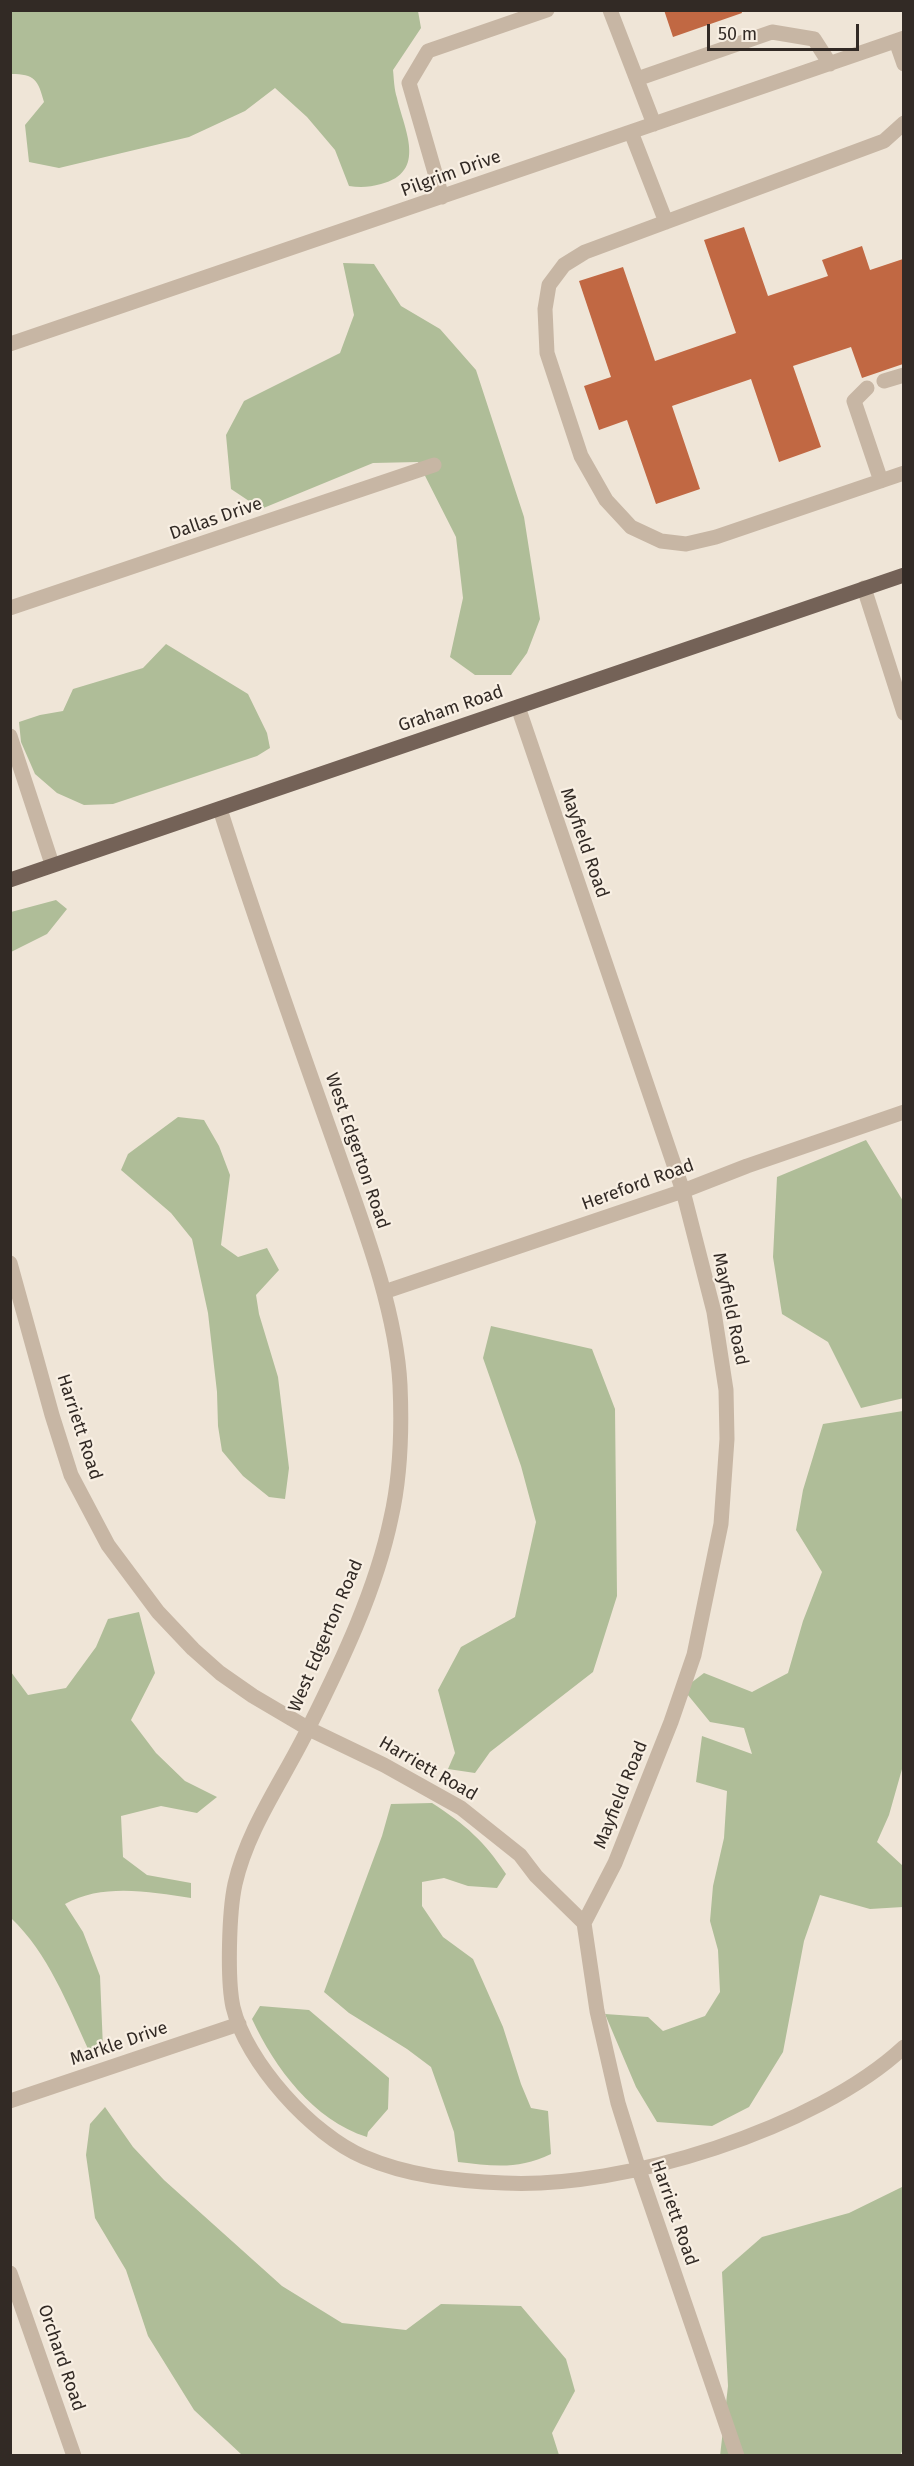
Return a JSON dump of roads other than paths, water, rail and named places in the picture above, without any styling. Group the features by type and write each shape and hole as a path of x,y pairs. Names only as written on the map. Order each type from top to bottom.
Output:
{"main road":[{"name":"Graham Road","path":"10,879 220,810 903,575"}],"street":[{"path":"442,197 409,83 428,51 547,10"},
{"path":"610,10 654,124"},
{"path":"637,79 772,32 814,39 830,64"},
{"path":"900,40 903,64"},
{"name":"Pilgrim Drive","path":"10,344 900,40"},
{"path":"903,123 884,141 585,252 564,265 549,285 545,309 547,353 581,456 606,501 631,527 661,541 686,544 716,537 903,473"},
{"path":"632,132 666,222"},
{"path":"884,381 903,375"},
{"path":"867,388 854,401 880,481"},
{"name":"Dallas Drive","path":"10,608 434,465"},
{"path":"864,588 903,713"},
{"name":"Mayfield Road","path":"518,706 683,1191 714,1312 726,1390 727,1440 721,1524 701,1630 671,1722 615,1863 584,1923"},
{"path":"10,736 52,864"},
{"name":"West Edgerton Road","path":"220,810 384,1292 400,1383 400,1449 391,1518 376,1572 355,1627 309,1729 256,1827 235,1883 231,1918 231,1990 239,2024 274,2080 310,2123 346,2148 365,2158 403,2171 441,2178 506,2183 571,2181 639,2170 724,2144 768,2128 816,2106 867,2076 903,2047"},
{"name":"Hereford Road","path":"384,1292 683,1191 747,1166 903,1112"},
{"name":"Harriett Road","path":"10,1263 61,1445 84,1504 108,1545 143,1594 193,1649 220,1673 309,1729 384,1765 462,1808 520,1855 536,1875 584,1923 597,2011 618,2103 737,2456"},
{"name":"Markle Drive","path":"10,2101 239,2024"},
{"name":"Orchard Road","path":"10,2273 74,2456"}]}
